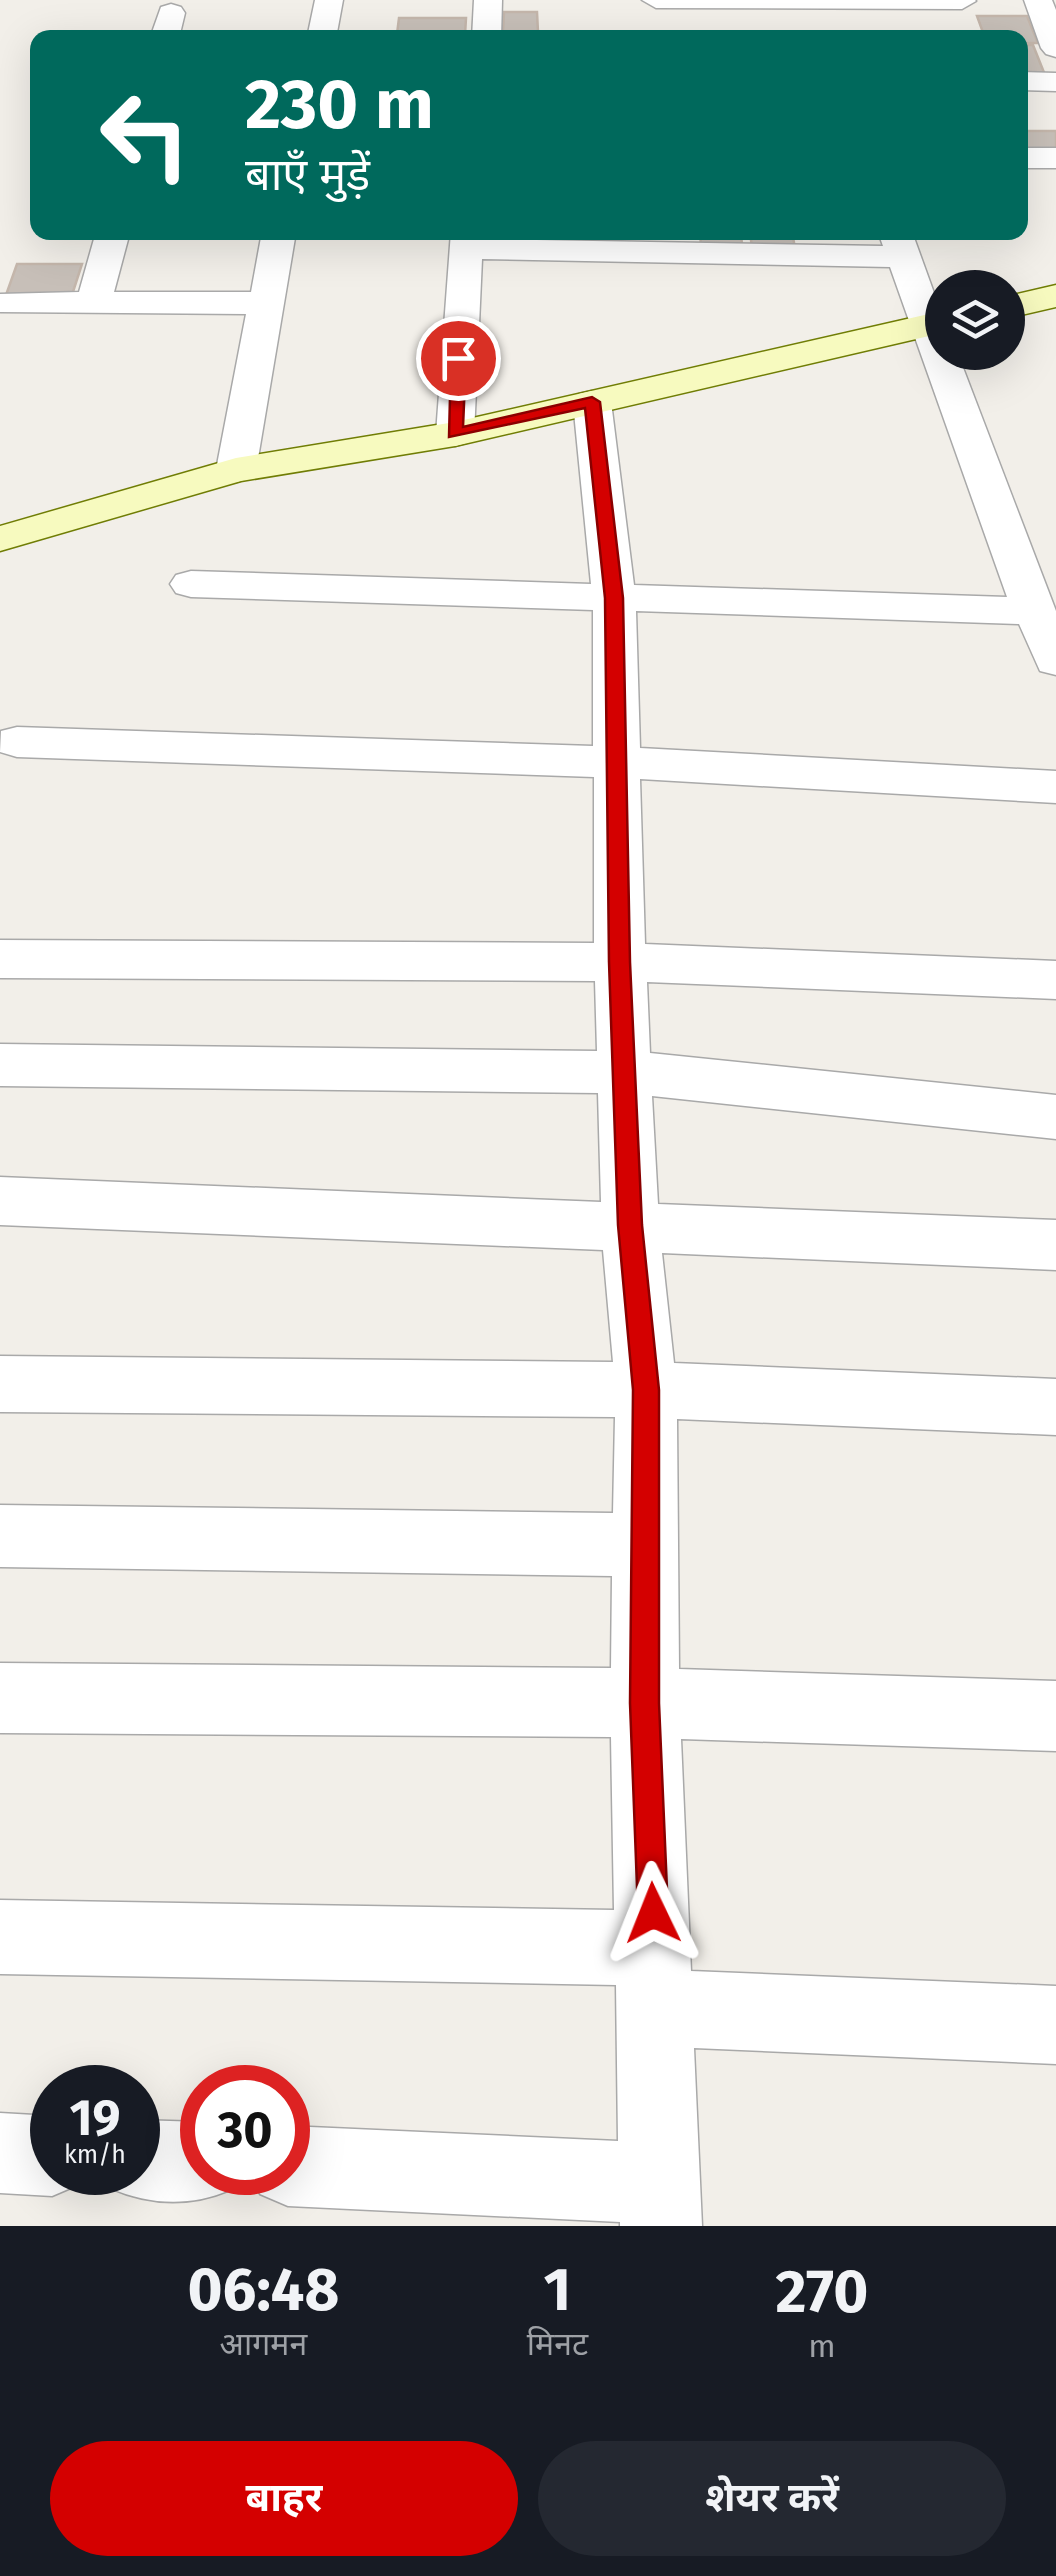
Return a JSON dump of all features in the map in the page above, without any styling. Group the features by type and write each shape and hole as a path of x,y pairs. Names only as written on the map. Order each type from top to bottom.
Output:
{"street":[{"path":"322,30 329,0"},
{"path":"486,30 488,0"},
{"path":"656,0 817,10 962,1"},
{"path":"1038,0 1056,48"},
{"path":"1028,81 1056,82"},
{"path":"1028,158 1056,158"},
{"path":"94,303 111,240"},
{"path":"236,470 277,240"},
{"path":"455,434 468,241 899,245 925,304"},
{"path":"1025,304 1056,296"},
{"path":"4,303 264,303"},
{"path":"0,539 236,470 455,434 925,326"},
{"path":"949,370 1014,563 1056,661"},
{"path":"310,2168 661,2205 645,1703 646,1390 630,1225 620,962 614,598 592,402"},
{"path":"1014,563 1056,565"},
{"path":"190,584 1033,611"},
{"path":"17,742 615,762 1056,787"},
{"path":"0,959 620,962 1056,980"},
{"path":"0,1066 625,1072 1056,1117"},
{"path":"0,1201 1056,1245"},
{"path":"0,1384 646,1390 1056,1407"},
{"path":"0,1536 645,1545"},
{"path":"0,1698 645,1703 1056,1716"},
{"path":"0,1937 655,1978 1056,2025"},
{"path":"0,2153 30,2155"}],"building":[{"path":"504,12 537,12 538,30 503,30"},
{"path":"977,16 1027,16 1038,43 1028,43 1028,30 982,30"},
{"path":"399,18 466,18 465,30 398,30"},
{"path":"1028,45 1033,45 1045,75 1028,75"},
{"path":"1028,131 1056,131 1056,149 1028,149"},
{"path":"701,240 742,240 742,246 701,246"},
{"path":"751,240 794,240 795,248 752,248"},
{"path":"17,264 82,264 72,295 6,295"}],"route":[{"path":"458,358 455,434 592,402 614,598 620,962 630,1225 646,1390 645,1703 653,1913"}]}
